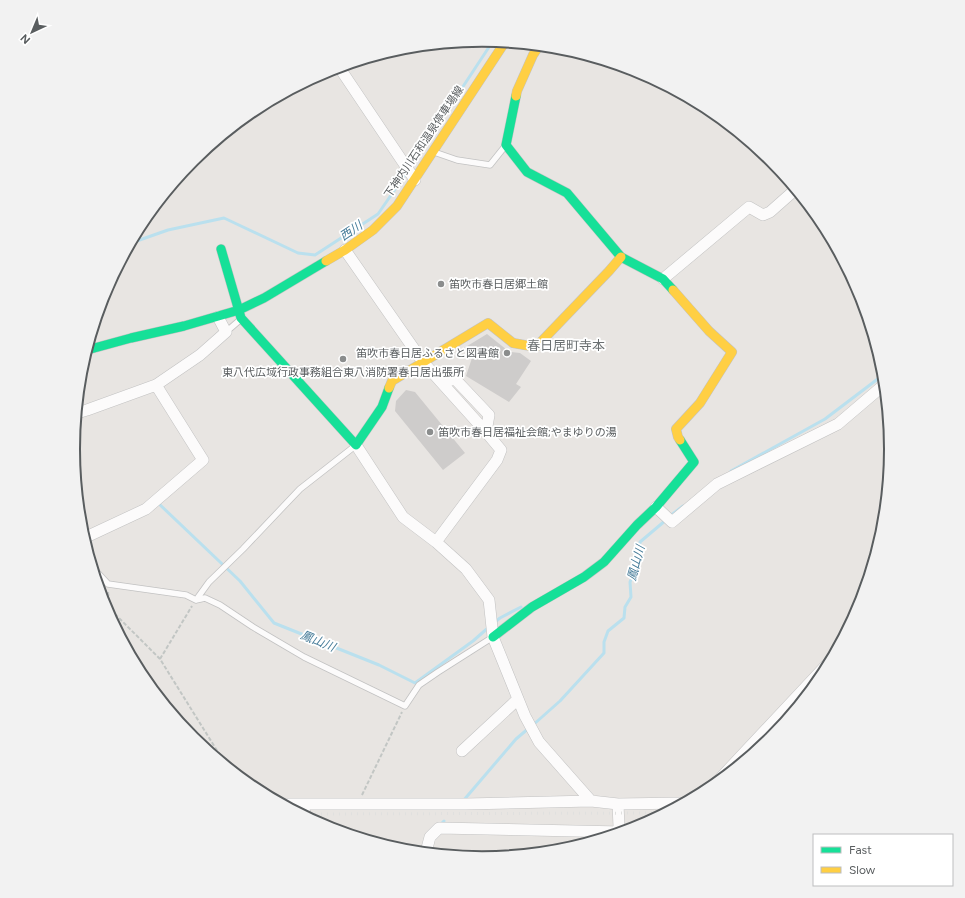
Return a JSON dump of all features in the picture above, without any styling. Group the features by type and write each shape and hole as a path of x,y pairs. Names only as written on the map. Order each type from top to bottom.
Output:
{"street":[{"name":"下神内川石和温泉停車場線","path":"93,348 218,317 240,314 344,250 373,230 397,206 501,48"},
{"path":"493,637 532,608 604,562 637,525 658,509 694,462 678,437 676,429 700,403 732,352 709,331 663,279 621,257 567,194 527,172 506,145 518,91 536,50"},
{"path":"343,72 414,178"},
{"path":"663,279 748,207 763,215 770,212 792,193"},
{"path":"221,249 240,314 356,444 404,517 436,542 466,569 488,600 493,637 525,716 539,742 591,802"},
{"path":"344,250 423,362 501,450 497,460 436,542"},
{"path":"356,444 382,407 392,381 488,323 513,343 536,347 609,272 621,257"},
{"path":"82,411 156,385 200,355 226,332 218,317"},
{"path":"90,535 146,509 203,460 156,385"},
{"path":"658,509 672,522 717,484 838,424 880,389"},
{"path":"742,756 807,686"},
{"path":"462,751 518,699"},
{"path":"294,804 591,802 618,804 672,803"},
{"path":"618,804 621,826"},
{"path":"427,847 430,837 439,828 612,830"}],"lane":[{"path":"432,152 457,160 490,166 506,145"},
{"path":"226,332 240,314"},
{"path":"196,600 210,582 300,489 356,444"},
{"path":"102,577 108,584 186,595 196,600 205,598 220,605 253,627 304,657 405,706 419,685 493,637"},
{"path":"307,804 307,811"}],"path":[{"path":"108,584 109,598"},
{"path":"160,659 196,600"},
{"path":"117,616 160,659 218,751"},
{"path":"358,804 405,706"}],"building":[{"path":"487,334 507,350 520,353 531,361 516,384 521,387 509,402 466,376 473,355 464,348"},
{"name":"笛吹市春日居福祉会館;やまゆりの湯","path":"406,390 415,392 465,453 443,470 395,411 396,401"}],"waterway":[{"name":"西川","path":"410,167 489,47"},
{"name":"西川","path":"139,240 168,230 224,218 298,253 315,255 378,214 407,172"},
{"name":"鳳山川","path":"731,471 825,419 878,379"},
{"name":"鳳山川","path":"157,502 240,581 274,623 379,665 415,683 473,641 489,627"},
{"name":"鳳山川","path":"670,516 683,506"},
{"name":"鳳山川","path":"533,725 560,701 604,653 604,642 608,631 624,618 625,607 631,597 630,582 637,565 640,542 666,520"},
{"name":"鳳山川","path":"495,622 521,607"},
{"name":"鳳山川","path":"463,801 516,739 529,728"},
{"name":"鳳山川","path":"440,825 444,821"}],"railway":[{"path":"315,814 653,813"}],"traffic: fast":[{"path":"516,96 506,145 527,172 567,193 621,257 663,279 673,290"},
{"path":"221,249 241,318 356,445 382,407 389,388"},
{"path":"93,348 184,326 239,310 264,298 326,261"},
{"path":"493,637 532,607 584,577 604,562 637,525 656,507 694,462 680,440"}],"traffic: slow":[{"path":"326,261 345,250 373,230 397,206 501,48"},
{"path":"516,96 536,50"},
{"path":"389,388 392,381 488,323 513,343 536,347 621,257"},
{"path":"673,290 709,331 732,352 700,403 676,429 680,440"}],"place":[{"name":"笛吹市春日居郷土館","path":"441,284"},
{"name":"笛吹市春日居ふるさと図書館","path":"507,353"},
{"name":"東八代広域行政事務組合東八消防署春日居出張所","path":"343,359"},
{"name":"笛吹市春日居福祉会館;やまゆりの湯","path":"430,432"}],"district":[{"name":"春日居町寺本","path":"566,345"}]}
